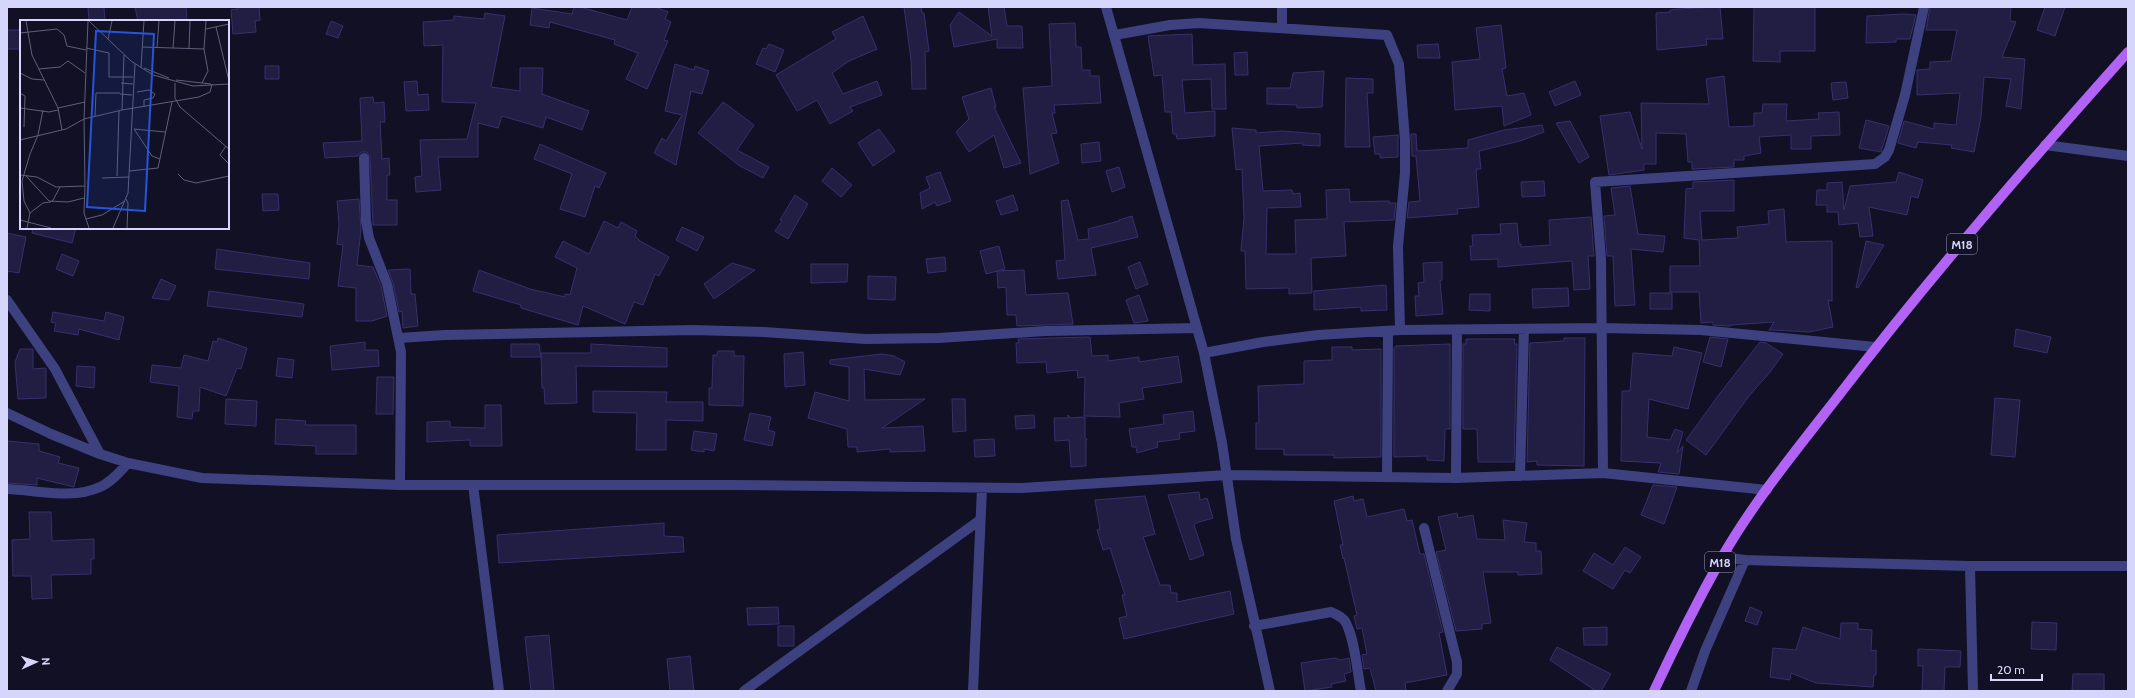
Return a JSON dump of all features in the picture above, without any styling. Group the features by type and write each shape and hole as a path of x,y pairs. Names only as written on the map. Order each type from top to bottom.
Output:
{"main road":[{"name":"M18","path":"1654,691 1680,636 1722,557 1767,490 1876,347 2045,145 2128,52"}],"street":[{"path":"1106,7 1204,353 1227,475 1236,539 1254,626 1270,691"},
{"path":"1282,7 1282,28"},
{"path":"1603,473 1600,232 1595,182 1875,164 1881,161 1889,150 1905,95 1924,7"},
{"path":"1115,35 1183,24 1282,28 1387,35 1399,64 1406,140 1405,173 1398,246 1400,330"},
{"path":"2045,145 2128,156"},
{"path":"364,158 366,221 369,238 383,270 401,352 400,485"},
{"path":"7,300 55,369 100,454"},
{"path":"399,338 444,335 693,330 764,332 866,339 938,338 1045,331 1197,328"},
{"path":"1204,353 1318,334 1400,330 1601,328 1701,330 1876,347"},
{"path":"1520,476 1524,329"},
{"path":"1456,478 1457,330"},
{"path":"1387,476 1388,331"},
{"path":"7,413 51,434 100,454 128,463 202,478 400,485 1022,488 1227,475 1456,478 1603,473 1767,490"},
{"path":"7,489 48,492 83,492 100,487 128,463"},
{"path":"473,485 499,691"},
{"path":"973,691 982,488"},
{"path":"744,691 980,520"},
{"path":"1424,528 1457,662 1457,674 1448,691"},
{"path":"1722,557 1744,560 1970,566 2128,566"},
{"path":"1691,691 1705,651 1744,560"},
{"path":"1970,566 1974,691"},
{"path":"1254,626 1331,612 1341,617 1346,623 1350,635 1361,691"}],"building":[{"path":"88,7 104,7 105,20 89,20"},
{"path":"135,7 186,7 187,20 138,20"},
{"path":"238,7 259,7 260,20 255,21 256,32 233,34 231,10 238,9"},
{"path":"574,7 580,7 627,20 632,7 655,7 668,12 665,19 671,22 664,40 668,41 647,89 626,79 638,53 614,44 615,40 550,22 549,28 530,25 532,8 572,14"},
{"path":"904,7 921,7 922,13 924,13 929,51 925,52 926,89 912,89 911,60"},
{"path":"988,7 1004,7 1007,26 1022,26 1023,48 997,48 997,39 954,47 950,25 959,12 992,36"},
{"path":"1720,7 1723,39 1706,39 1707,45 1657,50 1656,13 1670,12 1670,10 1678,9"},
{"path":"1754,7 1815,7 1815,51 1780,51 1780,62 1753,61"},
{"path":"1930,7 2011,7 2010,21 2016,22 2002,57 2025,59 2021,109 2006,106 2011,79 1984,77 1981,117 1974,152 1951,148 1952,145 1918,142 1916,148 1898,143 1904,121 1934,129 1934,123 1956,125 1960,93 1917,95 1917,70 1930,69 1930,62 1951,61 1957,30 1926,30"},
{"path":"2045,7 2065,7 2055,36 2037,30"},
{"path":"485,13 505,16 491,87 520,91 520,68 543,68 542,94 589,111 582,130 546,117 543,128 502,116 498,128 478,123 478,157 438,157 441,190 416,192 415,177 422,176 420,140 467,139 476,103 442,102 443,45 424,46 423,22 454,20 454,16 484,19"},
{"path":"1904,14 1916,15 1910,39 1896,39 1896,42 1866,43 1867,16"},
{"path":"863,16 877,49 849,61 832,73 843,94 877,81 882,95 850,107 853,111 830,124 817,100 797,111 776,75 836,39 832,32"},
{"path":"331,21 343,26 338,38 326,34"},
{"path":"1075,23 1076,47 1081,47 1082,70 1090,70 1090,76 1099,76 1101,103 1054,105 1055,113 1052,113 1057,133 1051,134 1059,163 1030,174 1023,88 1052,86 1049,24"},
{"path":"1501,25 1506,68 1502,69 1507,96 1524,93 1531,115 1504,126 1502,106 1455,110 1452,62 1480,59 1476,28"},
{"path":"7,30 20,30 20,49 7,49"},
{"path":"1192,34 1193,65 1225,64 1226,109 1212,109 1211,79 1182,80 1185,113 1215,111 1215,136 1177,139 1176,134 1173,134 1171,112 1165,112 1162,75 1154,76 1148,36"},
{"path":"769,44 784,50 775,72 756,64 763,48 766,49"},
{"path":"1438,44 1440,58 1418,58 1417,45"},
{"path":"1247,52 1248,75 1235,75 1234,53"},
{"path":"675,64 694,70 695,66 709,71 702,94 691,91 676,165 654,153 662,138 666,141 682,115 665,111"},
{"path":"265,66 279,66 279,79 265,79"},
{"path":"1324,71 1322,107 1297,108 1297,105 1267,104 1267,88 1290,88 1293,73"},
{"path":"1724,76 1729,127 1754,126 1754,113 1762,113 1763,104 1787,104 1786,121 1819,119 1818,113 1839,112 1840,135 1811,136 1811,149 1791,149 1791,135 1759,137 1761,153 1744,156 1744,160 1734,160 1734,167 1692,169 1692,162 1688,162 1686,134 1656,133 1656,164 1644,164 1644,170 1609,175 1600,116 1630,112 1642,149 1641,103 1709,104 1706,79"},
{"path":"1346,78 1373,79 1373,93 1367,93 1370,147 1345,147"},
{"path":"417,81 418,95 428,94 429,110 406,111 404,82"},
{"path":"1575,81 1581,95 1555,106 1549,92"},
{"path":"1846,82 1848,98 1833,100 1831,83"},
{"path":"991,88 996,107 994,107 1021,163 1004,168 994,135 969,152 956,132 969,119 962,97"},
{"path":"373,97 374,103 384,102 385,122 380,122 382,159 389,158 390,175 387,175 387,200 397,200 397,225 373,225 370,158 367,152 361,152 358,156 325,158 323,143 362,141 360,98"},
{"path":"723,102 754,125 737,150 769,167 763,178 740,166 698,133"},
{"path":"1866,120 1889,126 1881,152 1859,148"},
{"path":"1570,121 1589,157 1579,163 1556,123"},
{"path":"1542,125 1544,132 1520,141 1479,151 1481,169 1476,169 1479,207 1457,209 1458,214 1407,218 1409,202 1420,201 1416,156 1412,156 1411,134 1416,134 1417,151 1468,148 1468,140 1504,130"},
{"path":"1232,128 1256,130 1256,133 1282,131 1320,134 1320,146 1302,145 1303,143 1259,146 1263,191 1292,190 1293,194 1300,193 1301,207 1267,208 1266,254 1296,254 1295,220 1327,219 1326,190 1349,189 1350,202 1389,201 1389,203 1396,203 1394,220 1344,222 1346,256 1311,258 1312,293 1289,294 1289,288 1246,289 1245,251 1241,251 1244,218 1242,169 1236,170"},
{"path":"879,129 895,151 873,166 858,143"},
{"path":"1398,135 1398,157 1380,158 1380,154 1375,154 1373,137"},
{"path":"1099,142 1101,161 1082,163 1081,144"},
{"path":"540,144 606,173 599,188 595,186 585,217 560,209 572,174 534,159"},
{"path":"1119,167 1125,187 1112,192 1106,171"},
{"path":"832,168 852,185 841,197 822,181"},
{"path":"940,172 951,201 937,206 935,202 922,209 920,193 930,188 926,177"},
{"path":"1899,172 1923,180 1918,198 1911,196 1907,215 1869,207 1873,236 1860,237 1858,223 1839,225 1838,212 1827,212 1827,205 1816,205 1817,190 1827,190 1827,183 1842,182 1844,210 1850,186 1896,182"},
{"path":"1734,180 1734,211 1700,211 1702,240 1738,238 1737,227 1769,224 1768,211 1784,209 1786,242 1832,241 1832,301 1828,300 1833,327 1809,332 1769,330 1774,322 1731,326 1713,325 1713,322 1701,323 1699,292 1670,292 1670,266 1700,266 1699,240 1684,238 1686,189 1693,188 1693,182"},
{"path":"1544,181 1545,196 1522,197 1521,182"},
{"path":"1630,186 1638,234 1665,236 1663,252 1631,249 1635,305 1615,306 1613,256 1607,256 1604,216 1615,215 1611,188"},
{"path":"262,194 278,194 279,210 263,211"},
{"path":"795,195 808,204 788,239 775,231 782,221 780,220"},
{"path":"1013,195 1018,210 1001,215 996,201"},
{"path":"359,199 361,230 357,265 373,267 381,286 387,316 372,321 356,321 356,288 338,286 343,245 337,244 339,224 337,201"},
{"path":"1068,200 1078,240 1089,239 1088,229 1132,216 1138,237 1091,248 1096,275 1058,279 1056,261 1065,260 1061,201"},
{"path":"1591,217 1594,256 1588,256 1590,289 1574,290 1572,261 1498,267 1498,259 1471,260 1470,246 1473,246 1472,235 1501,234 1500,224 1517,223 1519,244 1521,244 1521,247 1550,245 1549,220"},
{"path":"604,221 618,228 621,222 637,231 635,236 640,241 669,257 659,276 655,274 643,305 634,302 625,324 583,306 578,325 521,308 521,305 473,291 479,270 530,289 565,297 565,294 570,295 577,268 555,257 563,241 589,254"},
{"path":"682,227 704,237 697,251 676,240"},
{"path":"33,229 76,229 72,243 32,233"},
{"path":"7,233 26,237 19,273 7,271"},
{"path":"1866,241 1884,245 1858,288 1856,287"},
{"path":"999,246 1005,269 986,274 980,251"},
{"path":"217,249 310,263 309,279 215,269"},
{"path":"62,254 79,261 73,276 56,269"},
{"path":"945,257 946,271 928,273 926,259"},
{"path":"1140,262 1148,284 1136,289 1128,267"},
{"path":"1442,262 1442,280 1440,281 1443,314 1416,316 1415,296 1419,296 1418,283 1424,282 1423,263"},
{"path":"732,263 755,270 714,299 704,284"},
{"path":"811,264 848,264 847,282 811,283"},
{"path":"410,269 411,294 415,294 418,326 403,328 402,311 399,312 393,283 388,270"},
{"path":"1024,270 1026,295 1068,293 1073,324 1017,326 1016,315 1007,315 1006,287 998,288 997,271"},
{"path":"868,276 896,277 895,300 868,299"},
{"path":"161,279 176,286 169,300 152,298"},
{"path":"1386,285 1387,310 1361,311 1361,307 1314,310 1314,291"},
{"path":"1568,288 1569,306 1533,308 1532,289"},
{"path":"209,291 304,304 302,317 207,306"},
{"path":"1650,293 1672,293 1672,309 1650,309"},
{"path":"1470,294 1490,294 1490,311 1469,310"},
{"path":"1139,295 1148,321 1134,323 1126,300"},
{"path":"53,312 104,321 106,312 124,317 119,340 79,329 78,335 54,331 56,323 51,322"},
{"path":"2016,329 2051,337 2047,353 2014,346"},
{"path":"1090,337 1092,356 1108,355 1108,361 1139,357 1139,362 1178,356 1182,382 1142,388 1144,399 1119,403 1120,417 1084,416 1085,377 1078,378 1077,370 1047,373 1046,362 1017,363 1016,343 1019,343 1018,339"},
{"path":"1710,337 1728,339 1721,367 1703,362"},
{"path":"218,338 247,348 241,369 237,368 226,396 200,387 199,411 193,411 192,419 177,417 179,386 150,382 152,365 181,368 184,355 208,361 213,341 217,342"},
{"path":"1564,338 1585,338 1584,466 1537,465 1537,461 1527,462 1530,343 1564,341"},
{"path":"1466,339 1515,339 1514,344 1517,344 1514,462 1478,462 1477,429 1463,429 1463,344 1466,344"},
{"path":"365,342 365,350 378,350 379,366 332,370 330,346"},
{"path":"1760,342 1766,343 1783,354 1770,372 1749,396 1706,455 1686,440"},
{"path":"511,344 539,344 541,357 511,357"},
{"path":"591,344 667,348 667,367 576,366 577,403 545,404 544,388 542,388 541,353 591,353"},
{"path":"1450,344 1450,429 1445,429 1444,461 1427,460 1427,456 1394,457 1394,348 1396,346"},
{"path":"1332,347 1352,347 1352,350 1381,349 1381,457 1334,458 1334,455 1284,455 1284,449 1256,449 1256,423 1259,423 1258,386 1304,384 1304,361 1332,360"},
{"path":"1674,347 1702,353 1688,409 1649,399 1647,437 1670,440 1675,429 1683,432 1677,453 1683,446 1679,474 1658,472 1661,463 1621,461 1622,391 1630,391 1633,353 1672,356"},
{"path":"20,349 33,349 33,369 46,368 46,398 18,399 15,362"},
{"path":"718,351 734,351 734,356 744,356 743,406 709,405 709,388 712,388 713,355 717,355"},
{"path":"803,352 805,385 785,387 784,354"},
{"path":"882,354 894,356 905,362 900,375 864,369 865,400 925,399 882,428 923,426 925,451 890,452 890,449 857,452 857,447 848,447 847,429 808,418 815,392 849,401 849,367 830,364 830,360"},
{"path":"278,358 294,360 292,378 276,376"},
{"path":"77,366 95,367 94,388 76,386"},
{"path":"377,377 394,377 393,414 376,414"},
{"path":"593,391 667,392 666,402 703,402 703,421 666,420 666,450 636,450 637,413 593,412"},
{"path":"1995,398 2020,400 2015,457 1991,455"},
{"path":"226,399 257,401 256,426 225,424"},
{"path":"952,399 965,399 966,431 953,432"},
{"path":"485,405 501,405 502,446 470,446 470,440 427,442 427,422 450,421 450,427 485,428"},
{"path":"1193,411 1195,431 1179,433 1180,439 1157,442 1158,447 1137,453 1136,447 1132,447 1129,429 1164,424 1163,415"},
{"path":"750,413 771,417 768,430 775,432 772,446 744,440"},
{"path":"1034,415 1035,428 1016,429 1015,416"},
{"path":"1068,415 1070,418 1085,417 1085,437 1087,440 1086,466 1071,467 1069,440 1055,441 1054,418 1068,418"},
{"path":"276,419 306,421 305,425 356,425 356,454 316,454 316,446 275,444"},
{"path":"694,431 717,434 714,451 704,449 704,452 691,450"},
{"path":"994,439 995,456 975,457 974,440"},
{"path":"7,441 39,444 39,451 60,457 58,463 79,468 74,487 37,478 37,485 7,483"},
{"path":"1653,485 1677,487 1664,524 1641,515"},
{"path":"1199,492 1200,500 1207,498 1213,518 1194,525 1204,555 1190,560 1168,495"},
{"path":"1145,496 1155,534 1143,537 1160,585 1170,585 1171,593 1177,593 1177,602 1230,591 1234,614 1124,639 1119,618 1127,616 1122,595 1125,595 1110,548 1103,550 1097,530 1100,529 1095,500"},
{"path":"1353,496 1354,501 1363,499 1367,517 1404,509 1407,521 1412,520 1420,554 1424,554 1443,632 1439,633 1447,675 1405,683 1406,691 1376,691 1370,668 1364,669 1362,655 1367,654 1362,628 1357,629 1354,616 1357,615 1340,545 1343,545 1334,501"},
{"path":"29,512 51,512 52,541 94,539 94,559 91,559 91,574 51,575 52,598 32,599 31,576 13,576 12,540 30,539"},
{"path":"1457,513 1458,518 1473,515 1477,539 1505,540 1503,520 1527,523 1524,542 1536,543 1536,551 1541,551 1542,574 1518,575 1518,572 1483,572 1491,623 1482,624 1482,629 1456,631 1436,552 1446,550 1438,517"},
{"path":"664,523 664,536 683,537 684,552 499,563 497,535"},
{"path":"1625,547 1641,557 1630,573 1625,570 1613,589 1583,571 1594,553 1613,565"},
{"path":"778,607 779,624 748,625 747,608"},
{"path":"1750,607 1762,612 1757,625 1745,621"},
{"path":"2032,622 2057,623 2056,650 2031,649"},
{"path":"1841,623 1858,623 1858,629 1872,630 1871,651 1876,650 1876,675 1874,675 1873,687 1816,683 1791,673 1790,680 1770,677 1773,648 1796,650 1803,627 1840,639"},
{"path":"778,626 794,626 794,646 778,646"},
{"path":"1607,627 1607,645 1584,645 1583,628"},
{"path":"549,635 554,691 531,691 525,637"},
{"path":"1557,647 1611,674 1601,691 1596,691 1550,660"},
{"path":"1918,649 1961,651 1960,667 1945,667 1944,691 1922,691 1923,666 1918,666"},
{"path":"690,656 694,691 670,691 667,659"},
{"path":"1334,658 1341,660 1349,658 1351,672 1344,674 1346,681 1331,684 1332,687 1305,691 1301,663"},
{"path":"2073,674 2104,674 2104,691 2072,691"}]}
